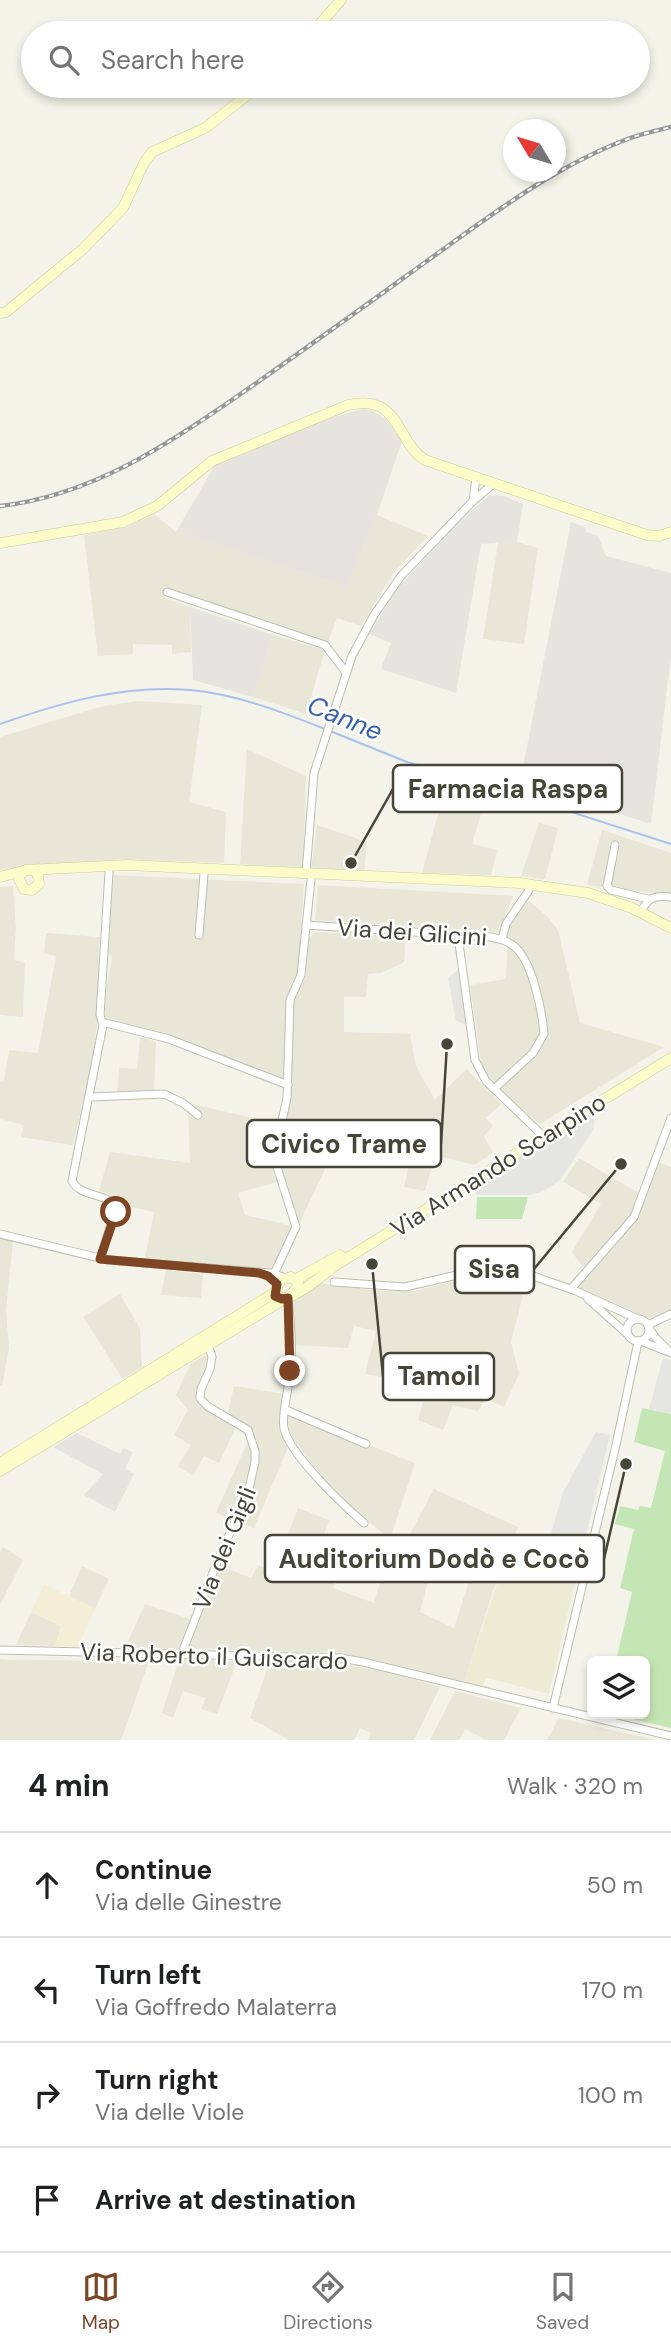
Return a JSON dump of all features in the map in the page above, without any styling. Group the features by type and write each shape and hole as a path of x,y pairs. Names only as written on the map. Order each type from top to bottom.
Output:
{"street":[{"path":"323,21 341,0"},
{"path":"0,313 6,312 83,249 123,208 152,152 205,128 244,98"},
{"path":"0,543 123,522 142,515 181,489 212,461 356,403 375,405 396,420 419,456 493,484 647,535 659,536 671,532"},
{"path":"473,501 476,478"},
{"path":"0,1234 100,1259 259,1273 281,1281 297,1288 288,1297 279,1298 281,1281 296,1231 277,1167 288,1085 290,1000 302,975 310,806 319,752 345,671 388,592 424,550 493,484"},
{"path":"167,592 325,645 345,671"},
{"path":"615,845 607,886 611,890 648,899"},
{"path":"0,878 29,871 127,865 529,890 565,894 597,902 630,913 671,934"},
{"path":"0,878 32,890 39,882 51,876 127,870 543,886 588,893 641,912 671,928"},
{"path":"29,871 38,875 39,882"},
{"path":"20,886 19,879 29,871"},
{"path":"100,1259 116,1208 110,1201 80,1190 72,1181 103,1025 100,1015 109,872"},
{"path":"199,935 204,874"},
{"path":"502,939 506,924 529,890"},
{"path":"641,912 648,899 654,896 671,897"},
{"name":"Via dei Glicini","path":"306,925 502,939 517,949 524,958 537,999 544,1034 533,1053 494,1089"},
{"path":"458,936 475,1060 486,1081 538,1132"},
{"path":"103,1025 106,1023 169,1038 288,1085"},
{"name":"Via Armando Scarpino","path":"0,1463 281,1281 334,1259 671,1051"},
{"name":"Via Armando Scarpino","path":"0,1471 288,1297 671,1059"},
{"path":"90,1097 164,1094 183,1102 198,1115"},
{"path":"574,1290 634,1217 671,1118"},
{"path":"309,1271 334,1282 405,1287 457,1275 520,1271 574,1290 638,1319 648,1326 671,1353"},
{"path":"574,1290 631,1339 671,1353"},
{"path":"288,1297 291,1361 284,1429 295,1449 342,1504 364,1523"},
{"path":"648,1326 671,1314"},
{"path":"627,1333 629,1323 638,1319"},
{"path":"553,1709 639,1341 648,1335 648,1326"},
{"name":"Via dei Gigli","path":"182,1653 219,1557 248,1493 255,1462 255,1451 248,1430 207,1406 200,1398 212,1357 208,1344"},
{"path":"286,1410 366,1444"},
{"name":"Via Roberto il Guiscardo","path":"0,1650 340,1658 671,1736"}],"shaded area":[{"path":"362,409 371,410 385,418 402,441 377,515 347,587 176,532 215,465 316,422"},
{"path":"490,495 504,496 523,504 517,542 481,544 456,693 381,669 391,643 369,634 396,590 459,521"},
{"path":"154,514 176,532 347,587 377,515 428,536 394,572 361,626 337,618 328,642 164,587 165,598 190,607 191,652 172,654 172,645 133,644 133,654 98,656 84,535 126,527"},
{"path":"571,522 598,536 606,556 671,573 671,656 651,824 520,782"},
{"path":"517,542 538,548 524,644 483,639 498,543"},
{"path":"190,607 273,635 253,697 193,680"},
{"path":"273,635 325,650 306,714 253,697"},
{"path":"138,701 202,705 189,802 226,812 224,863 122,859 0,870 0,737 103,706"},
{"path":"247,749 306,776 303,867 240,864"},
{"path":"446,785 486,796 472,844 497,850 491,875 422,873"},
{"path":"539,823 558,828 545,879 521,876"},
{"path":"317,825 367,842 364,872 311,869"},
{"path":"602,830 671,853 671,895 587,885"},
{"path":"111,875 304,884 298,974 286,1003 286,1080 170,1036 104,1018 102,1014 112,958 107,949"},
{"path":"318,885 513,896 499,932 315,920"},
{"path":"13,886 16,928 14,960 25,963 23,1017 0,1015 0,887"},
{"path":"528,900 548,917 558,930 580,1023 664,1047 540,1124 511,1100 482,1068 470,985 506,979 508,927"},
{"path":"316,932 406,937 404,962 381,973 368,974 366,997 344,997 344,1032 410,1034 416,1066 435,1100 467,1069 501,1104 486,1118 493,1126 484,1136 493,1153 474,1165 435,1155 425,1191 404,1187 413,1147 345,1127 298,1226 279,1167 282,1129 288,1112 294,994 305,978 309,938"},
{"path":"46,933 100,937 98,959 104,961 93,1060 73,1145 21,1137 24,1125 0,1119 0,1081 4,1080 9,1050 38,1053 56,956 44,953"},
{"path":"462,967 470,1026 456,1021 448,978"},
{"path":"140,1037 156,1042 154,1091 117,1093 119,1068 137,1069"},
{"path":"188,1103 278,1124 273,1173 277,1182 238,1193 245,1215 292,1226 286,1243 270,1270 145,1258 154,1212 123,1205 112,1195 99,1191 110,1152 190,1163"},
{"path":"596,1108 593,1130 560,1180 544,1191 530,1195 476,1195 473,1184"},
{"path":"579,1158 642,1195 629,1221 595,1260 583,1267 572,1252 601,1204 563,1182"},
{"path":"658,1162 671,1167 671,1310 651,1318 578,1287 633,1224"},
{"path":"0,1238 13,1241 6,1311 9,1348 2,1386 0,1386"},
{"path":"166,1270 203,1274 201,1298 161,1295"},
{"path":"516,1277 526,1283 511,1342 519,1374 504,1407 486,1399 478,1411 453,1405 443,1430 418,1420 434,1364 401,1354 393,1379 365,1374 376,1331 354,1326 348,1348 294,1345 292,1302 319,1283 381,1291 415,1291 454,1281"},
{"path":"120,1294 140,1329 142,1367 123,1379 83,1317"},
{"path":"209,1353 209,1366 196,1395 202,1406 236,1427 219,1463 204,1456 193,1476 178,1466 191,1445 174,1435 188,1410 176,1395 191,1363"},
{"path":"663,1358 671,1360 671,1414 649,1409"},
{"path":"234,1386 285,1394 280,1427 289,1445 254,1528 237,1521 251,1492 259,1455 251,1431 228,1414"},
{"path":"288,1413 415,1463 390,1539 360,1515 320,1475 293,1438 285,1421"},
{"path":"596,1432 610,1435 580,1560 547,1548 563,1492"},
{"path":"77,1433 120,1454 123,1448 133,1452 125,1469 134,1474 115,1512 84,1495 103,1474 53,1447"},
{"path":"249,1438 253,1456 250,1478 232,1519 216,1513"},
{"path":"434,1489 518,1527 493,1591 464,1682 335,1653 188,1648 219,1565 251,1578 258,1565 274,1571 298,1508 329,1520 324,1534 347,1543 333,1588 374,1603 390,1550 403,1547","holes":["433,1563 470,1578 454,1628 420,1612"]},
{"path":"513,1536 580,1560 549,1694 486,1678 483,1687 464,1682"},
{"path":"3,1547 23,1560 0,1605 0,1552"},
{"path":"82,1566 109,1579 95,1609 69,1596"},
{"path":"44,1584 95,1609 78,1647 55,1646 61,1626 31,1612"},
{"path":"145,1604 193,1620 182,1649 125,1648"},
{"path":"31,1612 61,1626 55,1646 16,1645"},
{"path":"0,1659 149,1661 121,1740 0,1740"},
{"path":"179,1659 237,1661 217,1714 201,1709 206,1698 183,1691 173,1718 162,1713"},
{"path":"270,1661 330,1663 389,1672 440,1687 414,1740 368,1740 371,1733 360,1728 354,1740 289,1740 250,1718"},
{"path":"455,1691 521,1708 504,1740 486,1740 465,1729 459,1740 430,1740"},
{"path":"559,1718 656,1740 547,1740"}],"green space":[{"path":"477,1197 528,1197 522,1219 476,1219"},
{"path":"642,1408 671,1414 671,1728 632,1719 650,1719 650,1656 617,1656 632,1592 620,1588 634,1529 615,1524 620,1506 638,1510 640,1506 651,1508 665,1451 634,1442"}],"waterway":[{"name":"Canne","path":"0,724 93,697 166,689 207,692 242,700 325,729"},
{"name":"Canne","path":"330,731 407,762 671,844"}],"railway":[{"path":"0,506 66,491 128,465 157,449 242,393 522,194 598,151 671,127"}],"place":[{"name":"Farmacia Raspa","path":"351,863"},
{"name":"Civico Trame","path":"447,1044"},
{"name":"Sisa","path":"621,1164"},
{"name":"Tamoil","path":"372,1264"},
{"name":"Auditorium Dodò e Cocò","path":"626,1464"}],"route":[{"path":"116,1212 100,1259 259,1273 272,1279 277,1284 275,1296 288,1298 290,1371"}]}
